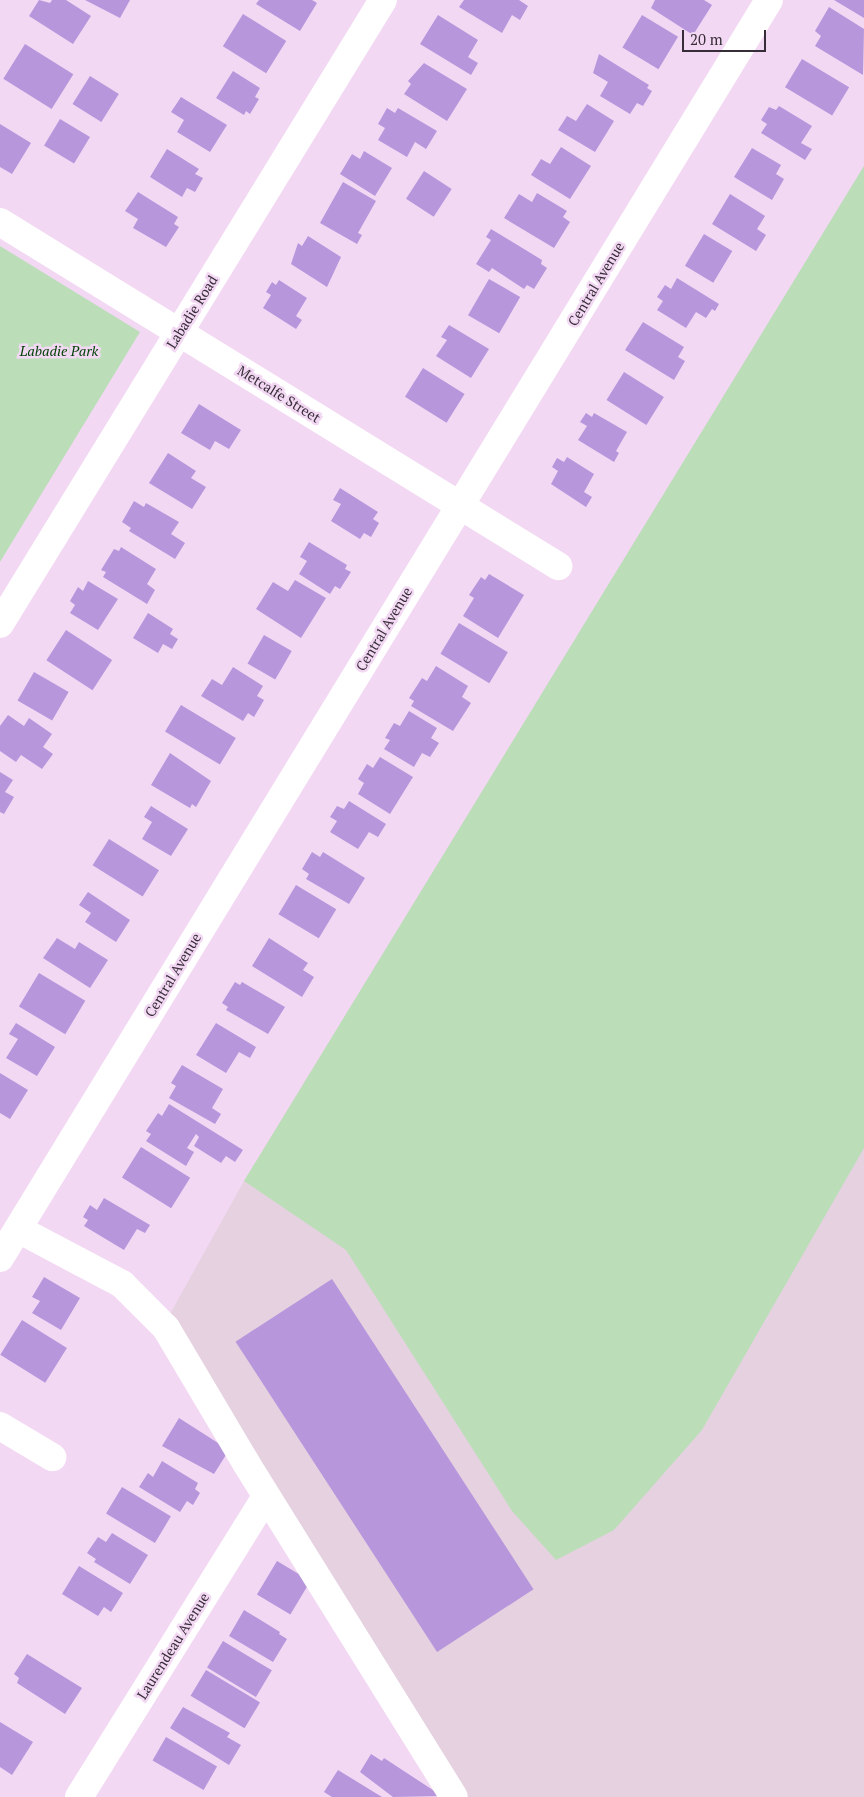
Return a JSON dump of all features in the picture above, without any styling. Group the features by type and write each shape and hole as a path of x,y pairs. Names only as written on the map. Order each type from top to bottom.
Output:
{"street":[{"name":"Labadie Road","path":"0,624 383,0"},
{"name":"Central Avenue","path":"0,1258 769,0"},
{"name":"Metcalfe Street","path":"0,222 558,566"},
{"path":"18,1229 122,1284 166,1328 266,1496 454,1797"},
{"path":"0,1426 52,1457"},
{"name":"Laurendeau Avenue","path":"79,1797 266,1496"}],"shaded area":[{"path":"864,166 864,1797 467,1797 165,1323 244,1181"}],"green space":[{"path":"864,166 864,1148 702,1430 614,1530 556,1560 512,1511 346,1250 244,1181"},
{"name":"Labadie Park","path":"0,246 140,332 0,562"}],"building":[{"path":"39,0 50,3 52,0 66,0 91,16 73,44 29,16"},
{"path":"85,0 130,0 120,18"},
{"path":"259,0 312,0 317,3 300,31 256,4"},
{"path":"464,0 519,0 528,6 520,20 512,15 502,33 459,7"},
{"path":"655,0 704,0 712,5 693,35 651,8"},
{"path":"834,0 864,0 864,18"},
{"path":"829,7 864,29 863,75 815,46 821,36 815,31"},
{"path":"243,14 286,41 266,73 223,46"},
{"path":"438,15 478,40 468,57 478,63 471,75 420,44"},
{"path":"642,15 678,37 658,69 622,48"},
{"path":"25,44 73,74 52,109 3,79"},
{"path":"599,54 649,85 647,88 652,91 643,106 637,103 630,114 600,96 608,82 593,73"},
{"path":"802,59 849,87 832,116 785,87"},
{"path":"424,63 467,89 447,121 404,94 411,84 408,81"},
{"path":"233,71 260,88 255,97 259,99 250,114 246,111 244,115 216,98"},
{"path":"90,76 119,94 101,122 73,104"},
{"path":"181,97 227,125 210,152 177,132 184,120 171,112"},
{"path":"587,104 614,121 595,152 558,130 567,116 576,121"},
{"path":"779,106 812,126 801,143 812,149 805,160 761,133 767,124 761,120 769,107 776,110"},
{"path":"387,108 395,113 398,108 437,131 426,149 415,142 407,157 378,140 385,128 378,124"},
{"path":"60,119 90,137 74,164 44,146"},
{"path":"0,124 31,143 12,174 0,167"},
{"path":"561,147 591,166 570,199 531,175 541,159 550,164"},
{"path":"752,148 781,165 776,174 784,179 772,200 734,177"},
{"path":"167,149 199,169 195,174 203,178 195,192 187,188 182,197 150,177"},
{"path":"364,151 392,168 375,196 340,174 352,154 360,159"},
{"path":"424,171 452,189 434,217 406,199"},
{"path":"343,182 376,201 358,233 362,235 357,244 320,223"},
{"path":"138,192 178,217 174,224 179,227 166,247 133,228 138,219 125,211"},
{"path":"537,193 567,211 563,217 570,222 554,248 504,218 519,194 532,202"},
{"path":"730,194 765,216 757,229 766,235 756,251 712,224"},
{"path":"491,229 542,260 541,264 547,268 534,289 527,285 524,289 492,268 489,272 476,264 491,240 486,237"},
{"path":"704,234 732,251 713,283 685,266"},
{"path":"308,236 341,257 327,287 291,264 298,243 302,246"},
{"path":"677,278 719,304 715,311 712,309 706,318 696,312 686,328 657,310 663,301 657,297 665,285 671,289"},
{"path":"489,279 520,297 499,333 468,315"},
{"path":"279,280 307,298 296,316 302,320 296,329 263,308 271,295 266,292 272,282 276,285"},
{"path":"643,322 684,347 678,357 685,361 674,380 625,350"},
{"path":"449,325 489,349 471,378 436,356 447,340 441,337"},
{"path":"423,368 465,394 447,423 405,397"},
{"path":"624,372 664,397 646,425 607,400"},
{"path":"199,404 241,430 229,449 215,441 210,450 181,433"},
{"path":"586,413 592,417 594,413 627,432 616,451 619,453 614,462 578,440 587,426 580,422"},
{"path":"168,453 196,471 191,478 206,487 192,509 149,483"},
{"path":"567,457 594,474 584,492 592,497 586,507 551,484 558,471 552,467 557,458 564,462"},
{"path":"340,488 378,512 373,519 379,523 371,537 364,533 360,539 331,521 341,504 333,500"},
{"path":"134,501 144,507 146,503 179,522 171,534 185,543 175,559 129,531 131,528 122,522"},
{"path":"309,542 347,565 345,569 351,572 340,589 335,586 330,594 299,574 307,561 300,557"},
{"path":"121,547 156,569 147,584 155,590 147,604 103,577 106,572 101,570 114,549 119,551"},
{"path":"489,574 524,595 498,638 463,616 474,598 469,595 481,577 485,580"},
{"path":"295,580 326,598 301,638 256,609 273,582 288,591"},
{"path":"88,581 118,599 98,630 70,613 75,605 70,601 78,587 83,591"},
{"path":"148,613 173,629 170,634 178,639 172,649 163,644 158,653 133,638"},
{"path":"459,623 508,652 489,683 440,654"},
{"path":"66,630 112,660 93,690 46,660"},
{"path":"264,635 292,651 275,680 248,664"},
{"path":"436,666 468,686 462,697 471,703 453,731 411,706 414,701 409,698 422,678 427,681"},
{"path":"233,667 263,686 257,696 264,700 254,717 248,713 243,721 201,696 212,679 222,685"},
{"path":"34,672 69,692 52,721 18,701"},
{"path":"181,705 236,738 220,765 165,732"},
{"path":"409,711 437,728 431,738 439,743 430,757 422,753 414,767 384,749 390,740 385,738 394,723 400,726"},
{"path":"8,715 24,726 29,718 52,734 43,747 53,754 42,769 21,755 16,762 0,751 0,726"},
{"path":"170,753 211,781 196,807 192,804 190,808 151,785"},
{"path":"380,757 413,777 390,814 358,794 364,783 358,779 367,764 373,768"},
{"path":"0,772 13,780 5,792 14,797 4,814 0,812"},
{"path":"349,801 386,824 378,837 369,832 358,849 330,832 337,821 330,817 337,806 344,809"},
{"path":"151,806 188,829 171,856 142,839 152,822 144,817"},
{"path":"109,839 159,870 143,897 93,865"},
{"path":"312,852 320,857 323,852 365,878 349,904 306,879 309,874 302,869"},
{"path":"296,885 336,909 319,938 278,914"},
{"path":"88,892 130,920 116,942 85,922 91,913 79,905"},
{"path":"57,938 75,949 79,942 108,960 90,988 43,958"},
{"path":"269,938 308,963 303,970 314,977 302,997 252,966"},
{"path":"39,973 85,1001 65,1034 19,1006"},
{"path":"235,982 240,985 242,982 285,1007 268,1034 226,1010 228,1007 222,1003"},
{"path":"16,1023 55,1047 37,1076 6,1058 18,1039 9,1034"},
{"path":"216,1023 256,1047 250,1058 239,1052 226,1073 196,1055"},
{"path":"182,1065 223,1089 212,1108 221,1114 215,1124 169,1098 176,1086 171,1083"},
{"path":"0,1073 28,1090 10,1119 0,1113"},
{"path":"169,1104 243,1150 235,1162 226,1156 221,1163 194,1146 199,1137 196,1134 187,1148 194,1152 186,1166 146,1141 151,1134 146,1131 158,1113 162,1116"},
{"path":"141,1147 190,1178 171,1208 122,1178"},
{"path":"104,1198 150,1225 145,1233 137,1229 124,1250 84,1226 88,1220 83,1217 90,1205 97,1210"},
{"path":"44,1277 80,1298 61,1330 32,1313 40,1301 32,1297"},
{"path":"332,1279 534,1589 437,1652 236,1342"},
{"path":"22,1320 67,1348 45,1383 0,1355"},
{"path":"179,1418 229,1450 214,1474 162,1446"},
{"path":"162,1461 198,1483 195,1489 200,1493 193,1505 187,1501 180,1512 139,1487 148,1473 153,1477"},
{"path":"122,1487 171,1516 155,1543 106,1514"},
{"path":"112,1533 148,1555 130,1584 94,1562 96,1559 87,1553 98,1537 106,1542"},
{"path":"277,1561 310,1581 290,1615 257,1594"},
{"path":"79,1566 123,1593 111,1612 104,1607 98,1616 62,1594"},
{"path":"244,1610 280,1632 279,1634 287,1639 273,1662 229,1636"},
{"path":"223,1641 272,1670 256,1697 207,1668"},
{"path":"27,1654 82,1688 65,1714 17,1683 19,1678 14,1674"},
{"path":"206,1670 260,1702 245,1728 191,1696"},
{"path":"183,1707 230,1733 227,1737 241,1745 229,1765 170,1728"},
{"path":"0,1722 33,1742 12,1775 0,1767"},
{"path":"166,1737 217,1766 204,1790 152,1760"},
{"path":"371,1754 382,1761 384,1758 442,1796 393,1797 360,1772"},
{"path":"338,1770 382,1797 332,1797 324,1792"}]}
